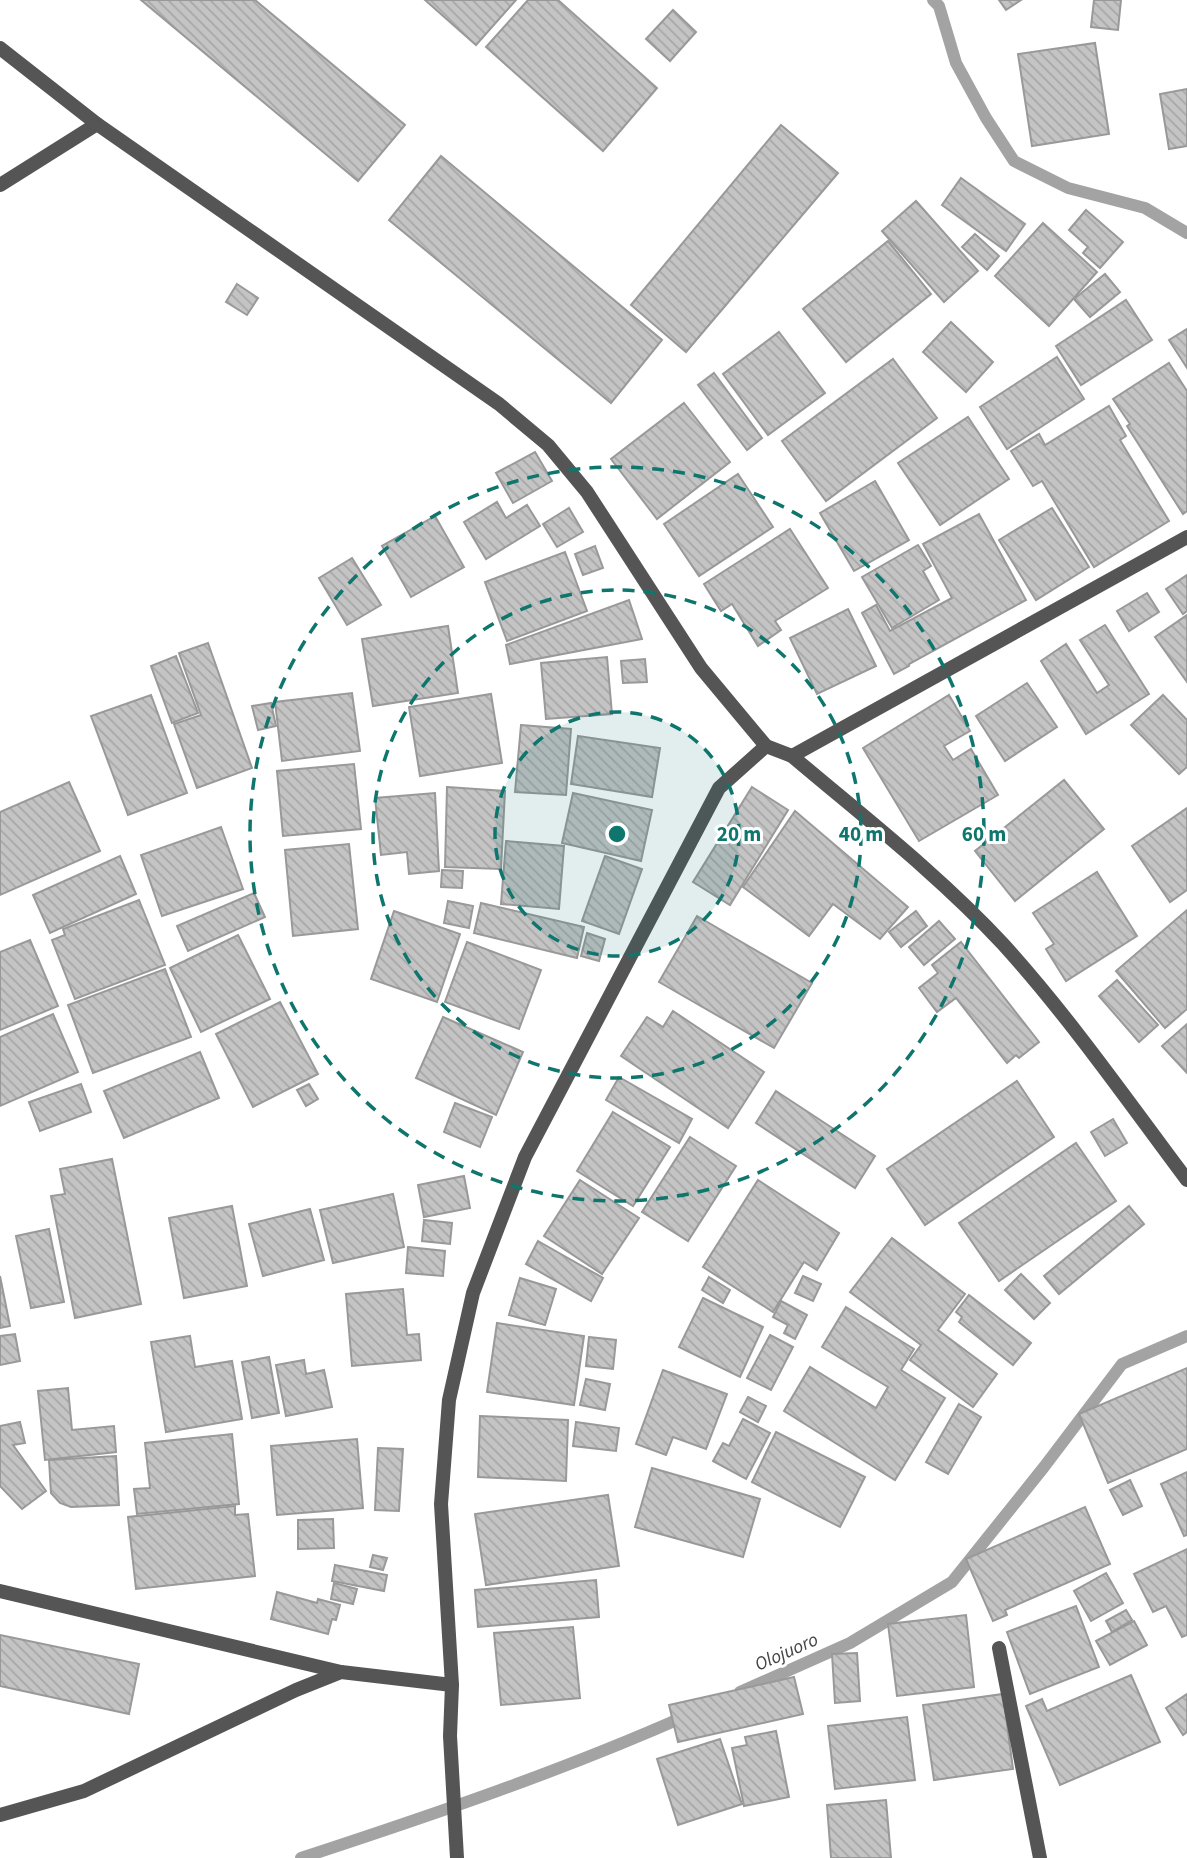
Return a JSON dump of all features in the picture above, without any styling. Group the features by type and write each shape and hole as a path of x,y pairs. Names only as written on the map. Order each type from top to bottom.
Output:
{"street":[{"path":"0,48 97,124 499,404 548,445 587,492 701,668 766,746 792,756 928,871 1003,944 1088,1047 1187,1180"},
{"path":"0,185 97,124"},
{"path":"792,756 1187,537"},
{"path":"457,1858 450,1736 452,1685 441,1504 449,1400 472,1293 525,1157 719,788 766,746"},
{"path":"0,1591 341,1672 452,1685"},
{"path":"999,1648 1040,1858"},
{"path":"0,1815 84,1791 296,1690 341,1672"}],"building":[{"path":"141,0 255,0 405,125 358,181"},
{"path":"425,0 516,0 476,45"},
{"path":"528,0 558,0 657,88 603,151 486,47"},
{"path":"999,0 1021,0 1006,10"},
{"path":"1094,0 1121,0 1118,30 1091,27"},
{"path":"673,10 696,32 670,61 646,39"},
{"path":"1095,43 1109,134 1032,146 1018,54"},
{"path":"1187,89 1187,146 1169,149 1160,94"},
{"path":"781,125 838,173 686,352 631,305"},
{"path":"441,156 662,340 611,403 389,220"},
{"path":"961,178 1025,224 1006,251 942,205"},
{"path":"916,201 978,271 944,302 882,231"},
{"path":"1086,210 1123,242 1100,268 1083,253 1088,247 1069,230"},
{"path":"1043,223 1097,272 1049,326 995,276"},
{"path":"975,234 999,256 987,270 962,247"},
{"path":"888,241 931,294 846,362 803,309"},
{"path":"1105,274 1120,292 1090,317 1074,299"},
{"path":"237,284 258,298 247,315 226,302"},
{"path":"1126,300 1152,340 1081,385 1056,346"},
{"path":"951,322 993,362 966,392 923,352"},
{"path":"1187,329 1187,368 1169,340"},
{"path":"779,332 825,393 768,435 723,374"},
{"path":"1057,357 1084,399 1007,449 980,407"},
{"path":"893,359 937,418 826,501 782,441"},
{"path":"1169,363 1187,391 1187,511 1183,514 1113,399"},
{"path":"714,373 762,438 747,450 698,385"},
{"path":"684,403 730,462 657,519 611,459"},
{"path":"1109,406 1126,436 1120,440 1169,521 1094,567 1042,481 1033,486 1011,451 1039,434 1045,445"},
{"path":"968,417 1009,479 940,525 898,463"},
{"path":"535,452 552,481 513,503 496,473"},
{"path":"738,474 773,527 699,576 664,524"},
{"path":"875,481 909,540 854,571 820,513"},
{"path":"497,502 506,518 527,505 540,526 486,559 464,522"},
{"path":"569,508 583,532 557,547 543,524"},
{"path":"1052,508 1089,567 1036,600 999,540"},
{"path":"979,514 1026,600 894,674 862,613 876,605 890,631 952,598 923,544"},
{"path":"435,516 464,567 411,597 382,546"},
{"path":"790,529 828,588 775,621 781,630 758,646 732,604 721,611 704,584"},
{"path":"918,545 931,566 923,571 939,600 892,628 862,577"},
{"path":"595,546 603,568 583,575 575,554"},
{"path":"565,552 587,611 507,641 485,582"},
{"path":"352,558 381,605 347,625 319,578"},
{"path":"1187,575 1187,611 1183,614 1166,589"},
{"path":"1147,593 1159,612 1129,631 1117,611"},
{"path":"629,600 642,639 510,664 506,645"},
{"path":"848,609 876,666 817,694 790,638"},
{"path":"1187,615 1187,682 1155,637"},
{"path":"1105,625 1149,694 1086,734 1041,661 1066,644 1097,693 1109,685 1080,640"},
{"path":"448,626 458,693 373,706 362,639"},
{"path":"208,643 252,768 197,788 174,724 201,715 179,653"},
{"path":"176,656 198,713 172,723 151,666"},
{"path":"607,657 612,714 546,719 541,663"},
{"path":"645,659 647,682 623,683 621,661"},
{"path":"1027,683 1057,727 1005,761 976,716"},
{"path":"352,693 360,751 282,761 275,702"},
{"path":"491,694 502,763 420,776 409,707"},
{"path":"151,695 187,793 128,815 91,716"},
{"path":"949,695 970,731 944,746 953,760 971,749 998,795 919,841 863,748"},
{"path":"1163,695 1187,720 1187,767 1179,774 1131,725"},
{"path":"271,703 276,726 258,730 252,706"},
{"path":"521,725 571,729 566,795 515,792"},
{"path":"578,736 660,748 652,797 571,784"},
{"path":"354,764 361,829 283,836 277,771"},
{"path":"1064,780 1104,829 1015,901 975,851"},
{"path":"69,782 100,851 0,895 0,812"},
{"path":"447,787 505,791 501,869 445,867"},
{"path":"752,787 788,810 730,905 693,882"},
{"path":"435,793 439,871 409,874 407,852 381,855 375,798"},
{"path":"573,793 652,810 641,861 562,843"},
{"path":"1187,808 1187,890 1170,902 1132,846"},
{"path":"795,811 908,907 880,939 833,904 809,936 743,887"},
{"path":"221,827 243,889 162,916 141,855"},
{"path":"506,841 564,846 559,909 501,904"},
{"path":"349,844 358,929 293,936 285,850"},
{"path":"120,856 136,894 50,933 33,895"},
{"path":"605,856 642,869 619,934 582,921"},
{"path":"442,870 463,871 462,888 441,887"},
{"path":"1097,872 1137,936 1066,981 1046,949 1054,944 1033,913"},
{"path":"254,893 265,917 188,951 177,926"},
{"path":"139,900 165,965 75,999 52,940 65,935 63,929"},
{"path":"448,901 473,906 469,928 444,923"},
{"path":"481,903 584,927 577,958 474,933"},
{"path":"1187,910 1187,1009 1165,1028 1116,971"},
{"path":"394,911 460,934 437,1002 371,979"},
{"path":"916,911 927,926 901,947 889,932"},
{"path":"697,916 812,983 774,1048 659,982"},
{"path":"939,921 955,939 924,965 909,947"},
{"path":"587,933 605,939 599,961 581,956"},
{"path":"238,935 270,999 201,1032 170,968"},
{"path":"30,940 58,1006 0,1030 0,952"},
{"path":"467,942 541,970 519,1029 445,1002"},
{"path":"961,942 1039,1042 1019,1058 1016,1055 1007,1063 956,998 937,1012 919,988 938,973 932,965"},
{"path":"165,969 191,1037 93,1073 68,1005"},
{"path":"1117,980 1158,1025 1139,1042 1099,996"},
{"path":"280,1002 318,1074 253,1107 216,1034"},
{"path":"673,1011 764,1072 728,1128 621,1056 647,1017 663,1027"},
{"path":"53,1014 78,1072 0,1106 0,1037"},
{"path":"443,1017 523,1052 496,1115 416,1078"},
{"path":"1187,1024 1187,1073 1162,1046"},
{"path":"200,1052 219,1098 124,1138 104,1091"},
{"path":"619,1077 692,1119 679,1143 606,1100"},
{"path":"1017,1081 1054,1137 925,1225 887,1169"},
{"path":"81,1084 91,1112 40,1131 29,1102"},
{"path":"309,1084 318,1099 306,1106 297,1090"},
{"path":"776,1091 875,1156 855,1188 756,1123"},
{"path":"455,1103 492,1117 480,1147 444,1132"},
{"path":"613,1112 670,1147 633,1206 577,1171"},
{"path":"1113,1119 1127,1143 1105,1156 1091,1132"},
{"path":"690,1137 736,1166 688,1241 642,1212"},
{"path":"1076,1143 1116,1201 999,1281 959,1223"},
{"path":"112,1159 141,1304 75,1318 51,1196 65,1194 60,1169"},
{"path":"464,1176 470,1208 424,1217 418,1185"},
{"path":"580,1180 639,1218 602,1274 544,1236"},
{"path":"758,1180 839,1233 817,1270 804,1262 773,1312 703,1267"},
{"path":"393,1194 404,1247 333,1263 320,1210"},
{"path":"232,1206 247,1286 184,1298 169,1218"},
{"path":"1129,1206 1144,1224 1059,1294 1044,1276"},
{"path":"310,1209 324,1260 263,1276 249,1224"},
{"path":"424,1220 452,1223 450,1244 422,1241"},
{"path":"49,1229 64,1302 31,1308 16,1236"},
{"path":"892,1238 965,1294 938,1330 997,1374 973,1407 910,1360 921,1345 850,1292"},
{"path":"538,1241 603,1278 591,1301 526,1264"},
{"path":"408,1247 445,1251 443,1276 406,1273"},
{"path":"1021,1274 1050,1303 1034,1319 1005,1290"},
{"path":"0,1276 10,1326 0,1328"},
{"path":"803,1276 821,1284 813,1301 795,1293"},
{"path":"709,1277 730,1290 723,1303 702,1290"},
{"path":"520,1278 556,1289 545,1325 509,1315"},
{"path":"403,1289 407,1335 419,1334 421,1360 352,1366 346,1294"},
{"path":"969,1295 1031,1343 1013,1365 959,1322 962,1317 956,1312"},
{"path":"703,1298 763,1327 740,1377 679,1347"},
{"path":"781,1301 807,1315 795,1339 784,1333 788,1325 773,1317"},
{"path":"846,1307 914,1349 901,1370 945,1398 895,1480 784,1411 810,1367 876,1408 888,1387 822,1347"},
{"path":"497,1323 584,1336 574,1405 487,1392"},
{"path":"15,1334 20,1361 0,1365 0,1336"},
{"path":"770,1335 793,1347 771,1390 747,1378"},
{"path":"190,1336 195,1367 232,1361 242,1419 166,1432 151,1342"},
{"path":"589,1337 616,1340 613,1369 586,1366"},
{"path":"269,1357 279,1413 252,1418 242,1362"},
{"path":"304,1360 306,1374 324,1370 332,1407 286,1416 276,1365"},
{"path":"1187,1368 1187,1449 1108,1483 1079,1414"},
{"path":"663,1370 727,1394 706,1449 673,1437 666,1455 636,1444"},
{"path":"586,1379 610,1384 605,1410 580,1405"},
{"path":"68,1388 72,1430 114,1426 116,1452 45,1460 38,1391"},
{"path":"748,1397 766,1406 758,1422 740,1412"},
{"path":"959,1404 981,1417 948,1474 926,1462"},
{"path":"480,1416 568,1420 566,1481 478,1477"},
{"path":"743,1419 770,1433 746,1479 713,1461 723,1443 729,1446"},
{"path":"20,1422 25,1443 13,1445 46,1491 22,1509 0,1486 0,1426"},
{"path":"576,1422 619,1428 616,1451 573,1446"},
{"path":"776,1432 865,1477 840,1527 752,1482"},
{"path":"232,1434 239,1504 137,1514 134,1489 150,1488 145,1443"},
{"path":"357,1439 363,1508 277,1515 271,1446"},
{"path":"378,1448 403,1449 399,1511 375,1510"},
{"path":"116,1456 119,1505 71,1507 60,1503 51,1493 49,1460"},
{"path":"652,1468 760,1499 743,1557 635,1527"},
{"path":"1187,1472 1187,1535 1184,1536 1161,1484"},
{"path":"1130,1480 1142,1506 1123,1515 1110,1490"},
{"path":"608,1495 619,1566 486,1585 475,1514"},
{"path":"235,1506 235,1515 248,1514 255,1576 136,1589 128,1517"},
{"path":"1085,1507 1110,1564 1005,1610 1007,1615 993,1621 966,1559"},
{"path":"333,1519 334,1548 298,1549 298,1520"},
{"path":"1187,1549 1187,1635 1182,1637 1166,1606 1153,1612 1134,1574"},
{"path":"373,1555 387,1558 383,1570 370,1567"},
{"path":"335,1565 387,1575 384,1591 332,1581"},
{"path":"1106,1573 1123,1603 1091,1621 1074,1591"},
{"path":"596,1580 599,1617 478,1627 475,1590"},
{"path":"334,1583 357,1589 353,1604 331,1599"},
{"path":"277,1592 317,1603 318,1599 340,1605 328,1634 271,1619"},
{"path":"1076,1606 1099,1667 1030,1694 1007,1632"},
{"path":"1126,1610 1132,1620 1112,1632 1106,1621"},
{"path":"966,1615 974,1687 897,1696 888,1624"},
{"path":"1134,1621 1147,1645 1110,1665 1096,1641"},
{"path":"573,1627 580,1698 501,1705 494,1633"},
{"path":"0,1635 139,1664 129,1714 0,1686"},
{"path":"857,1653 860,1701 835,1703 832,1654"},
{"path":"1131,1675 1160,1742 1060,1785 1026,1706 1042,1699 1047,1711"},
{"path":"794,1677 803,1714 678,1742 669,1705"},
{"path":"1003,1694 1013,1769 934,1780 923,1705"},
{"path":"1187,1694 1187,1732 1183,1735 1166,1708"},
{"path":"907,1717 915,1780 835,1789 828,1726"},
{"path":"776,1731 789,1797 744,1806 732,1748 747,1745 745,1737"},
{"path":"720,1739 742,1804 678,1825 657,1759"},
{"path":"886,1800 891,1858 831,1858 827,1805"}],"waterway":[{"path":"933,0 939,6 956,63 986,118 1014,161 1068,188 1145,208 1187,233"},
{"name":"Olojuoro","path":"740,1692 850,1643 952,1582 1122,1364 1187,1336"},
{"name":"Olojuoro","path":"301,1858 545,1774 688,1715"}]}
